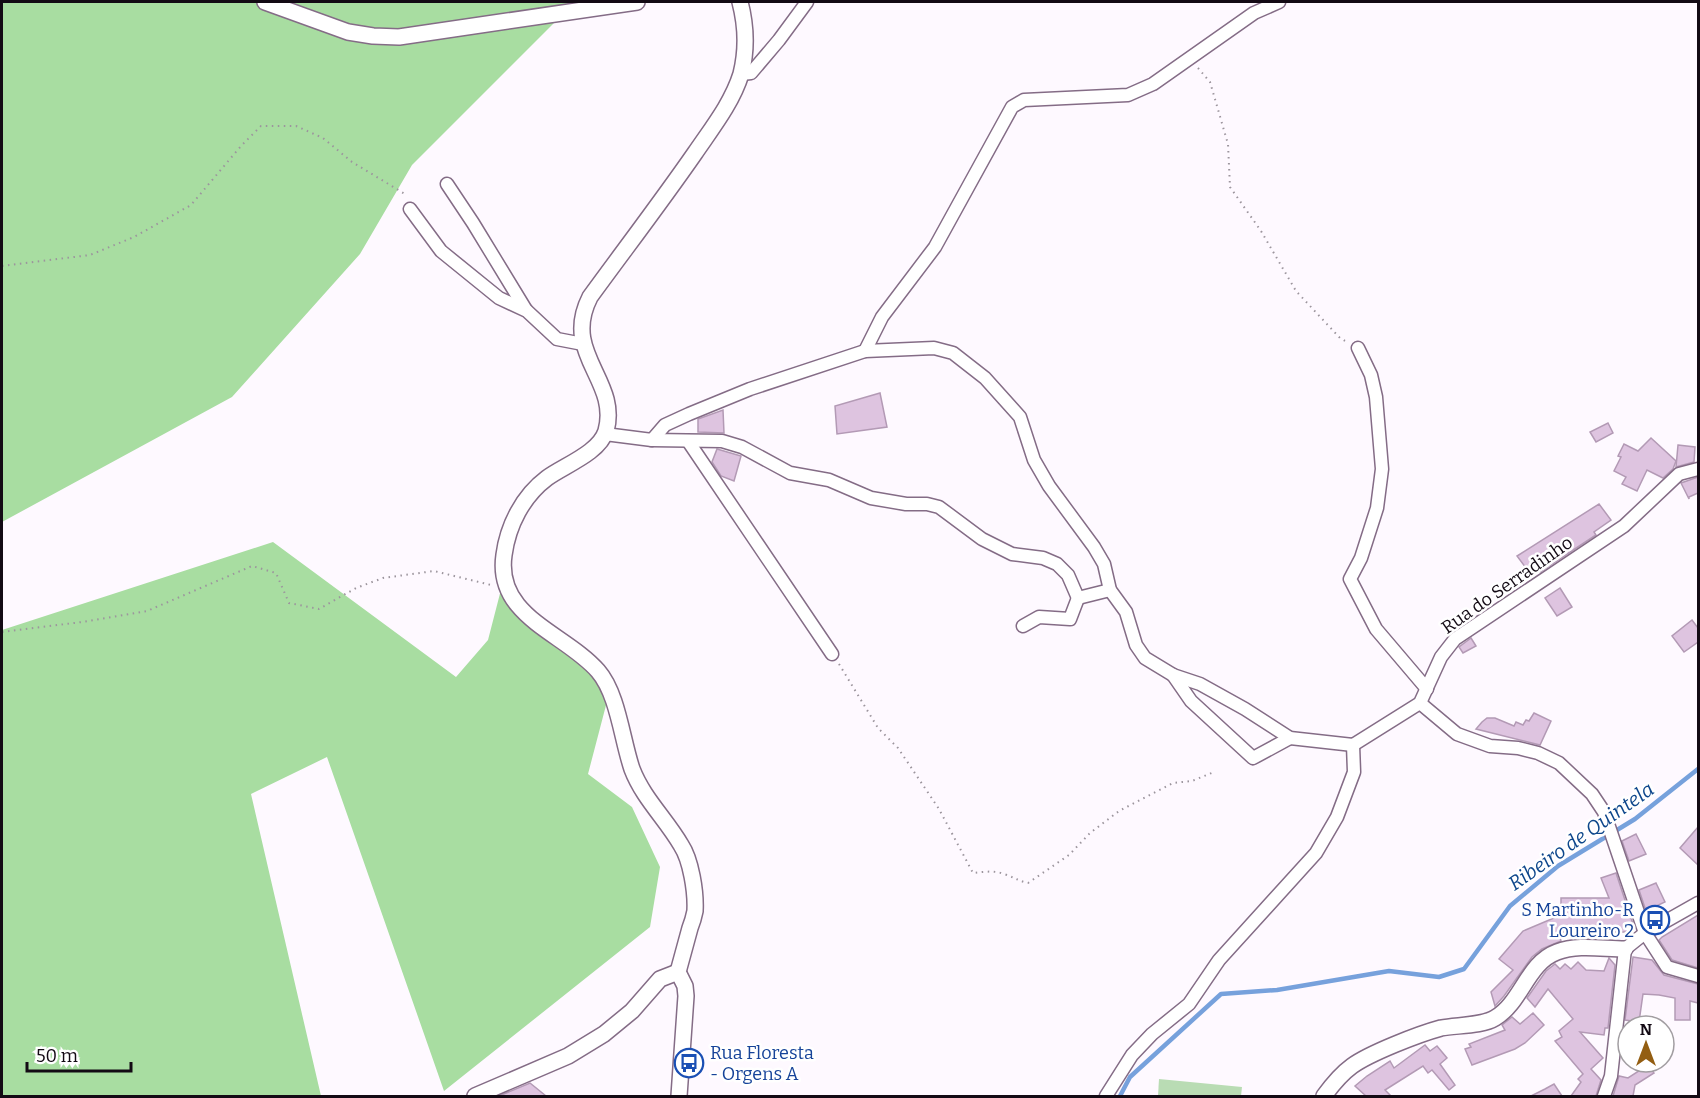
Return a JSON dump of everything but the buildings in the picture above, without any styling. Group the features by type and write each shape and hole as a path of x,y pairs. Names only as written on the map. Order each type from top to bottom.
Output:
{"street":[{"path":"265,2 348,32 399,37 637,2"},
{"path":"679,1096 686,996 685,986 678,972 695,911 692,870 683,846 646,796 633,770 610,690 600,672 583,656 524,613 506,588 504,556 513,519 527,497 546,478 596,447 605,434 609,415 607,400 583,344 581,326 583,311 590,297 726,109 741,74 746,38 745,19 740,2"},
{"path":"741,74 751,73 807,2"},
{"path":"864,351 882,317 934,247 1012,107 1024,100 1128,95 1154,84 1254,13 1279,2"},
{"path":"447,184 527,311 557,339 583,344"},
{"path":"410,209 441,251 499,298 527,311"},
{"path":"652,440 665,425 689,414 750,389 864,351 934,348 953,353 985,378 1020,417 1034,460 1049,486 1104,564 1110,590 1126,612 1136,645 1145,658 1173,675 1200,684 1290,738 1353,745 1420,703 1457,734 1490,746 1518,748 1539,753 1559,763 1592,794 1604,812 1645,933 1667,967 1698,976"},
{"path":"1358,348 1371,375 1376,397 1382,469 1377,508 1360,558 1350,579 1376,629 1427,688"},
{"path":"605,434 652,440 722,441 742,447 790,473 829,480 871,498 939,507 982,539 1012,554 1043,558 1057,564 1068,575 1078,598 1070,619 1039,617 1023,626"},
{"path":"688,441 832,654"},
{"name":"Rua do Serradinho","path":"1420,703 1441,657 1455,639 1624,526 1679,474 1698,469"},
{"path":"1078,598 1110,590"},
{"path":"1173,675 1191,701 1253,758 1290,738"},
{"path":"1106,1096 1132,1055 1152,1034 1189,1004 1219,960 1316,853 1337,817 1354,772 1353,745"},
{"path":"1324,1096 1334,1082 1353,1066 1379,1052 1440,1029 1494,1019 1506,1010 1542,959 1570,948 1625,950 1645,933 1698,903"},
{"path":"1604,1096 1611,1076 1625,950"},
{"path":"476,1096 568,1056 604,1034 632,1011 660,979 678,972"}],"path":[{"path":"1191,57 1210,82 1228,144 1230,187 1261,231 1296,291 1340,338 1358,348"},
{"path":"2,266 90,255 134,237 191,205 261,126 296,126 323,138 352,162 405,194 410,209"},
{"path":"2,632 147,611 252,566 276,573 289,603 319,609 356,588 383,578 434,571 506,588"},
{"path":"832,654 879,728 898,748 939,809 973,873 1004,873 1017,881 1028,883 1069,855 1090,833 1119,811 1173,783 1192,781 1214,772"}],"green space":[{"path":"2,2 575,2 412,165 360,254 232,397 2,522"},
{"path":"273,542 456,677 488,640 504,578 506,588 610,690 588,774 632,807 660,867 650,927 444,1091 327,757 251,794 321,1096 2,1096 2,630"},
{"path":"1159,1079 1242,1087 1241,1096 1158,1096"}],"waterway":[{"name":"Ribeiro de Quintela","path":"1120,1096 1130,1077 1221,994 1277,990 1389,971 1439,977 1464,969 1510,906 1558,866 1635,819 1698,769"}],"place":[{"name":"S Martinho-R Loureiro 2","path":"1655,920"},
{"name":"Rua Floresta - Orgens A","path":"689,1063"}]}
